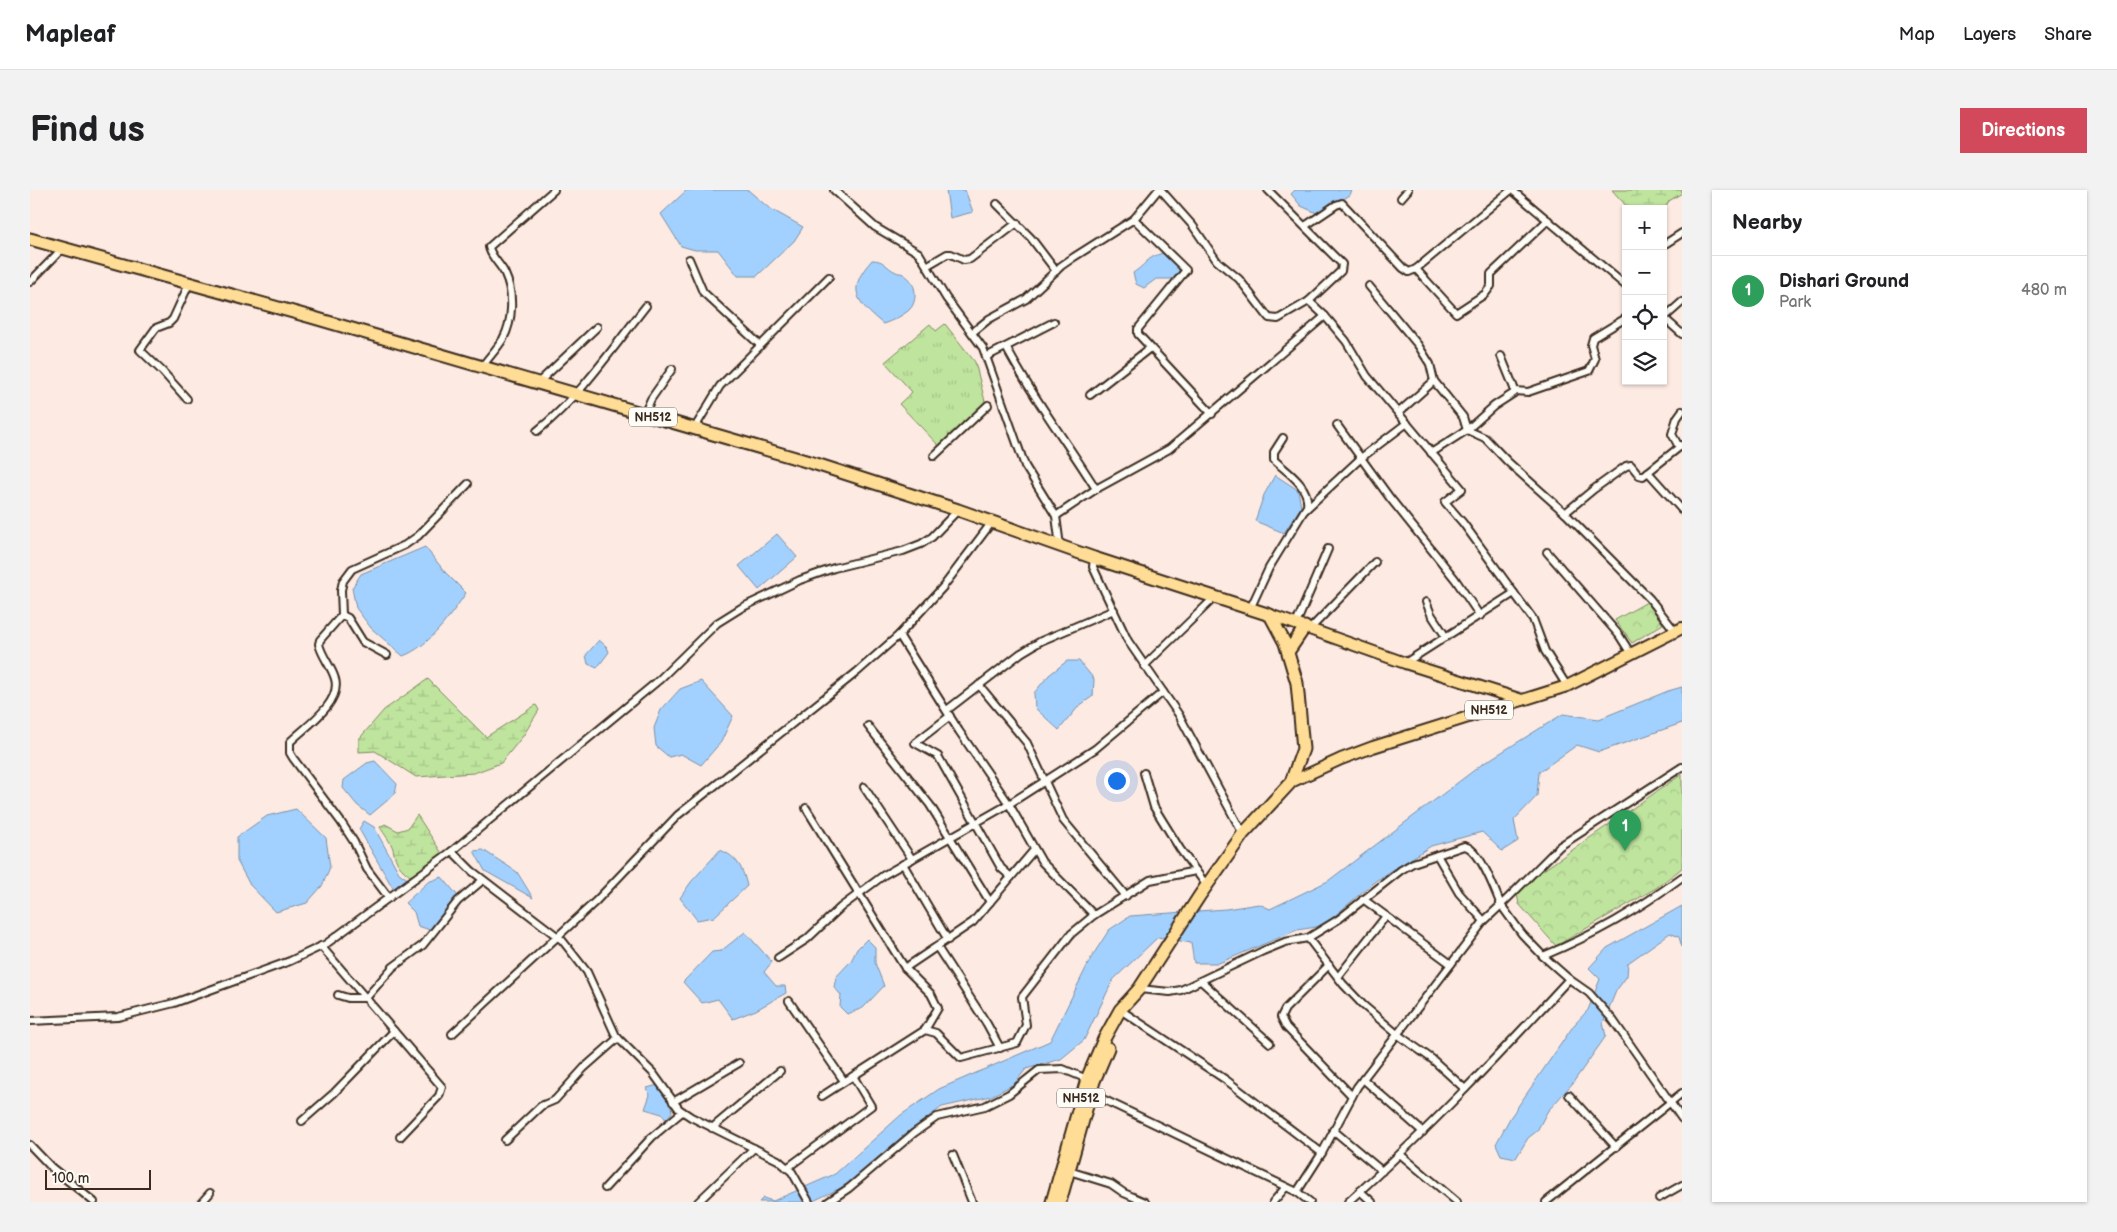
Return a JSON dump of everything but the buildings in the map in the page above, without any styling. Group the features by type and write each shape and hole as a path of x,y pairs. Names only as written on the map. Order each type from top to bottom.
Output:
{"highway":[{"name":"NH512","path":"30,239 311,317 816,464 1270,615 1280,632 1288,652 1297,683 1303,750 1290,782 1243,834 1203,890 1127,1008 1101,1063 1090,1094 1060,1202"},
{"path":"1288,652 1304,627"},
{"name":"NH512","path":"1052,1202 1086,1079 1104,1039 1120,1010 1127,1008"}],"main road":[{"path":"1270,615 1405,663 1522,700"},
{"name":"NH512","path":"1290,782 1373,747 1567,686 1679,630"}],"street":[{"path":"481,368 503,339 507,329 511,300 507,278 489,247 554,190"},
{"path":"834,190 875,227 919,253 928,265 946,298 973,332 983,348 1025,466 1056,516 1060,546"},
{"path":"973,332 989,319 1026,298 1074,257 1134,219 1160,190 1193,226 1217,260 1242,283 1269,318 1278,319 1309,301 1343,267 1340,261 1268,190"},
{"path":"1401,198 1408,190"},
{"path":"1305,226 1336,204 1342,203 1403,268 1409,272 1416,269 1512,190 1622,283"},
{"path":"997,204 1031,238 1056,271"},
{"path":"1134,219 1186,270 1138,329 1138,334 1212,414"},
{"path":"1416,269 1456,313 1485,294 1492,286 1491,274 1548,220"},
{"path":"928,265 947,254 964,260 970,258 1017,223"},
{"path":"1667,243 1682,233"},
{"path":"30,282 64,247"},
{"path":"689,259 703,292 760,345"},
{"path":"694,429 720,386 829,277"},
{"path":"187,399 162,370 140,350 156,328 169,323 173,319 190,284"},
{"path":"1369,286 1418,344 1430,364 1434,381 1463,417 1468,430 1485,438 1508,462 1565,513 1679,630"},
{"path":"1309,301 1325,316 1346,341 1366,376 1462,489 1445,502 1462,522 1533,619 1545,650 1567,686"},
{"path":"1667,315 1682,302"},
{"path":"537,431 551,420 574,395 646,306"},
{"path":"1056,516 1096,489 1169,449 1325,316"},
{"path":"1431,452 1468,430 1515,391 1528,392 1589,371 1595,359 1591,346 1593,338 1622,320"},
{"path":"1667,321 1682,334"},
{"path":"986,357 1054,322"},
{"path":"537,384 597,327"},
{"path":"1006,347 1024,380 1069,445 1096,489"},
{"path":"1090,395 1150,348"},
{"path":"1501,356 1515,391"},
{"path":"644,415 651,399 672,369"},
{"path":"1398,413 1434,381"},
{"path":"934,456 988,405"},
{"path":"1565,513 1600,484 1629,465 1641,477 1680,446 1672,434 1676,418 1682,411"},
{"path":"1305,510 1361,458 1406,423"},
{"path":"1338,425 1390,498 1455,579 1480,616"},
{"path":"1250,609 1269,568 1305,510 1308,501 1303,489 1295,478 1274,460 1274,452 1283,438"},
{"path":"1648,472 1682,510"},
{"path":"389,898 367,869 354,842 341,822 290,753 290,742 322,712 335,694 335,677 319,644 320,640 342,615 341,590 343,581 352,569 405,545 418,536 468,484"},
{"path":"30,1021 131,1015 174,1002 281,964 321,946 452,851 659,680 717,623 741,608 800,580 834,568 903,551 921,544 932,537 958,510"},
{"path":"452,1034 596,901 678,815 899,635 943,587 992,522"},
{"path":"1304,627 1328,549"},
{"path":"1547,552 1619,634 1631,654"},
{"path":"1094,558 1093,567 1128,641 1180,715 1243,834"},
{"path":"1304,627 1375,562"},
{"path":"1405,663 1514,594"},
{"path":"1144,666 1215,598"},
{"path":"1426,602 1431,614 1446,636"},
{"path":"1011,877 1001,868 938,756 915,743 979,685 1021,653 1042,641 1114,610"},
{"path":"342,615 352,623 363,642 387,655"},
{"path":"899,635 1009,804 1042,862 1094,915"},
{"path":"979,685 1027,743 1064,820 1126,896"},
{"path":"778,958 807,939 858,893 950,836 1009,804 1095,750 1163,692"},
{"path":"868,726 918,790 950,836 990,902"},
{"path":"1297,1192 1322,1153 1333,1130 1363,1079 1484,921 1560,846 1682,767"},
{"path":"1144,773 1154,807 1196,871 1203,890"},
{"path":"864,787 912,859"},
{"path":"806,808 905,968 930,994 938,1008 924,1030 822,1096"},
{"path":"1139,988 1170,992 1181,990 1263,951 1285,942 1308,938 1339,919 1401,870 1464,846 1470,847 1474,850 1490,878 1502,905 1522,934 1569,979 1589,993 1614,1020 1682,1119"},
{"path":"905,968 974,922 1034,850"},
{"path":"452,851 483,880 557,936 579,959 587,972 611,1028 618,1038 653,1073 682,1112 778,1160 789,1170 809,1202"},
{"path":"1438,855 1459,893 1484,921"},
{"path":"903,864 948,940"},
{"path":"924,1030 936,1033 961,1058 1016,1043 1025,1028 1026,1019 1022,1006 1022,997 1071,934 1094,915 1157,877 1196,871"},
{"path":"1543,956 1585,939 1643,906 1682,877"},
{"path":"338,995 348,998 366,998 393,967 423,945 458,901 483,880"},
{"path":"1363,899 1451,964"},
{"path":"1338,977 1386,916"},
{"path":"1308,938 1328,965 1363,1005 1397,1034 1432,1059 1465,1089"},
{"path":"321,946 442,1087 439,1096 400,1137"},
{"path":"937,947 987,1024 1000,1048"},
{"path":"1328,965 1285,1009 1281,1018 1286,1027 1352,1096"},
{"path":"1348,1202 1423,1132 1569,979"},
{"path":"1201,981 1270,1042"},
{"path":"789,1000 844,1082"},
{"path":"1127,1008 1322,1153"},
{"path":"302,1121 334,1093 394,1031"},
{"path":"505,1140 541,1106 555,1100 584,1068 618,1038"},
{"path":"673,1102 739,1063"},
{"path":"828,1202 849,1188 914,1132 937,1117 985,1106 1009,1094 1038,1070 1063,1069 1086,1079"},
{"path":"712,1128 780,1070"},
{"path":"789,1170 871,1106 854,1076"},
{"path":"1363,1079 1423,1132"},
{"path":"1090,1094 1297,1192 1310,1202"},
{"path":"1546,1202 1682,1094"},
{"path":"1569,1095 1616,1147"},
{"path":"605,1188 652,1137 682,1112"},
{"path":"1333,1130 1382,1171"},
{"path":"30,1146 51,1167 94,1202"},
{"path":"698,1202 754,1148"},
{"path":"953,1155 972,1202"},
{"path":"1400,1155 1457,1202"},
{"path":"1069,1171 1111,1184 1124,1194 1145,1202"},
{"path":"1659,1198 1682,1185"},
{"path":"1273,1202 1286,1187"},
{"path":"1360,1191 1372,1202"},
{"path":"202,1202 210,1193"}],"green space":[{"path":"1612,190 1682,190 1682,193 1669,201 1667,205 1625,205"},
{"path":"930,324 936,331 945,324 975,362 987,409 940,447 899,404 912,392 885,362"},
{"path":"1647,602 1663,624 1632,643 1615,620"},
{"path":"428,679 486,737 536,705 539,710 523,736 501,763 474,773 416,777 375,751 359,752 359,739 384,710"},
{"path":"1682,774 1682,868 1656,888 1556,946 1519,904 1516,889"},
{"path":"417,815 443,855 413,878 399,866 391,844 380,827 385,824 398,831 408,828"}],"water":[{"path":"687,190 748,190 769,208 803,227 794,241 757,276 738,276 718,250 695,250 681,246 661,214"},
{"path":"946,190 965,190 973,212 950,218"},
{"path":"1295,190 1352,190 1350,195 1319,214 1301,206 1291,194"},
{"path":"1167,252 1179,270 1177,279 1156,279 1144,288 1136,284 1133,273 1151,258"},
{"path":"872,260 882,262 897,273 902,273 908,277 914,286 915,297 912,307 896,319 883,324 866,309 858,295 859,279"},
{"path":"1275,475 1298,490 1301,507 1284,533 1255,521 1264,495"},
{"path":"777,534 797,557 759,590 739,566"},
{"path":"425,547 445,572 466,593 431,638 403,656 371,628 356,608 352,588 361,574"},
{"path":"599,640 607,647 609,652 597,668 588,664 586,655"},
{"path":"1067,661 1079,661 1094,679 1093,696 1079,706 1059,730 1035,708 1034,693 1049,675"},
{"path":"701,681 733,716 721,742 701,765 681,754 669,757 656,746 654,728 661,710 680,689"},
{"path":"1682,687 1682,723 1599,752 1577,745 1539,772 1537,796 1514,820 1518,841 1502,851 1482,832 1431,846 1374,882 1323,926 1297,930 1219,963 1194,963 1191,943 1158,937 1113,980 1084,1040 1061,1059 1026,1069 1014,1084 991,1096 942,1107 905,1134 847,1185 811,1202 759,1202 763,1198 773,1201 835,1174 901,1115 939,1089 1050,1041 1091,958 1109,930 1130,916 1226,909 1259,904 1270,909 1328,881 1481,765 1563,714 1599,719"},
{"path":"375,761 397,784 395,794 370,815 357,805 343,788 344,780 367,763"},
{"path":"296,809 326,838 330,867 322,886 307,903 276,912 250,885 237,861 237,837 267,816"},
{"path":"364,821 374,827 399,873 409,880 394,890 359,829"},
{"path":"483,850 517,872 533,898 485,871 474,851"},
{"path":"720,850 731,856 739,864 747,886 714,917 697,920 680,898 691,882"},
{"path":"442,877 458,896 430,930 418,926 414,912 405,903 428,882"},
{"path":"1682,906 1682,947 1679,937 1670,933 1628,963 1627,976 1616,991 1603,1023 1606,1036 1572,1084 1547,1112 1537,1131 1528,1138 1516,1158 1501,1155 1496,1144 1510,1118 1574,1025 1588,1010 1600,979 1589,968 1607,948"},
{"path":"745,932 772,962 764,972 776,986 785,986 786,993 756,1010 733,1019 718,999 702,1003 683,982 712,952 721,951"},
{"path":"867,939 875,947 875,963 884,986 863,1008 847,1014 840,1007 841,995 834,987 836,977 851,961 857,949"},
{"path":"658,1085 671,1106 672,1112 666,1120 662,1114 645,1109 650,1095 647,1088"}],"place":[{"name":"Dishari Ground","path":"1625,851"}]}
